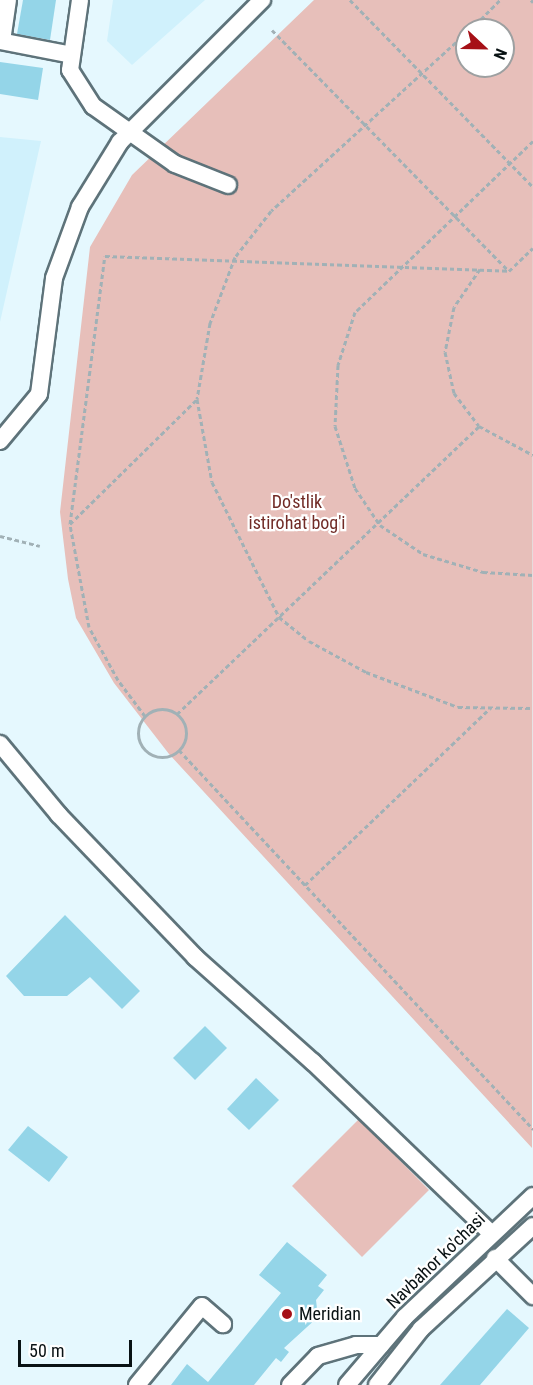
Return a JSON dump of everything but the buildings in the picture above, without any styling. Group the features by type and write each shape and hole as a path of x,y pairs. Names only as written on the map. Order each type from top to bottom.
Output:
{"street":[{"path":"8,0 1,41 72,55"},
{"path":"80,0 70,70 93,106 175,164 228,185"},
{"path":"0,441 39,394 54,278 80,207 131,131 262,0"},
{"path":"0,744 59,815 195,957 313,1062 490,1233"},
{"name":"Navbahor ko'chasi","path":"347,1385 381,1346 490,1233 533,1196"},
{"name":"Navbahor ko'chasi","path":"377,1385 421,1329 474,1276 533,1226"},
{"path":"495,1258 533,1296"},
{"path":"461,1263 474,1276"},
{"path":"137,1385 202,1306 223,1324"},
{"path":"290,1385 318,1356 356,1345 381,1346"}],"path":[{"path":"350,0 533,187"},
{"path":"481,18 500,0"},
{"path":"272,30 452,216 509,271"},
{"path":"455,44 271,211 236,257 210,323 197,399 212,482 279,617 309,641 366,672 458,707 533,708"},
{"path":"533,141 401,264 355,312 338,365 335,426 355,488 380,525 423,554 483,572 533,575"},
{"path":"145,716 118,680 89,627 70,524 105,256 236,257 509,271 533,248"},
{"path":"480,269 454,307 445,352 454,393 479,426 533,455"},
{"path":"70,524 197,399"},
{"path":"177,714 380,525 479,426"},
{"path":"0,536 40,546"},
{"path":"305,885 491,707"},
{"path":"162,709 177,714 185,728 179,750 157,756 144,749 138,735 145,716 162,709"},
{"path":"179,750 533,1129"}],"shaded area":[{"path":"113,0 205,0 132,65 107,41"},
{"path":"0,137 41,141 0,322"}],"green space":[{"name":"Do'stlik istirohat bog'i","path":"314,0 533,0 532,1148 169,754 114,683 76,618 68,579 60,512 90,247 132,175"},
{"path":"359,1119 429,1190 362,1257 292,1186"}],"place":[{"name":"Meridian","path":"287,1314"}]}
